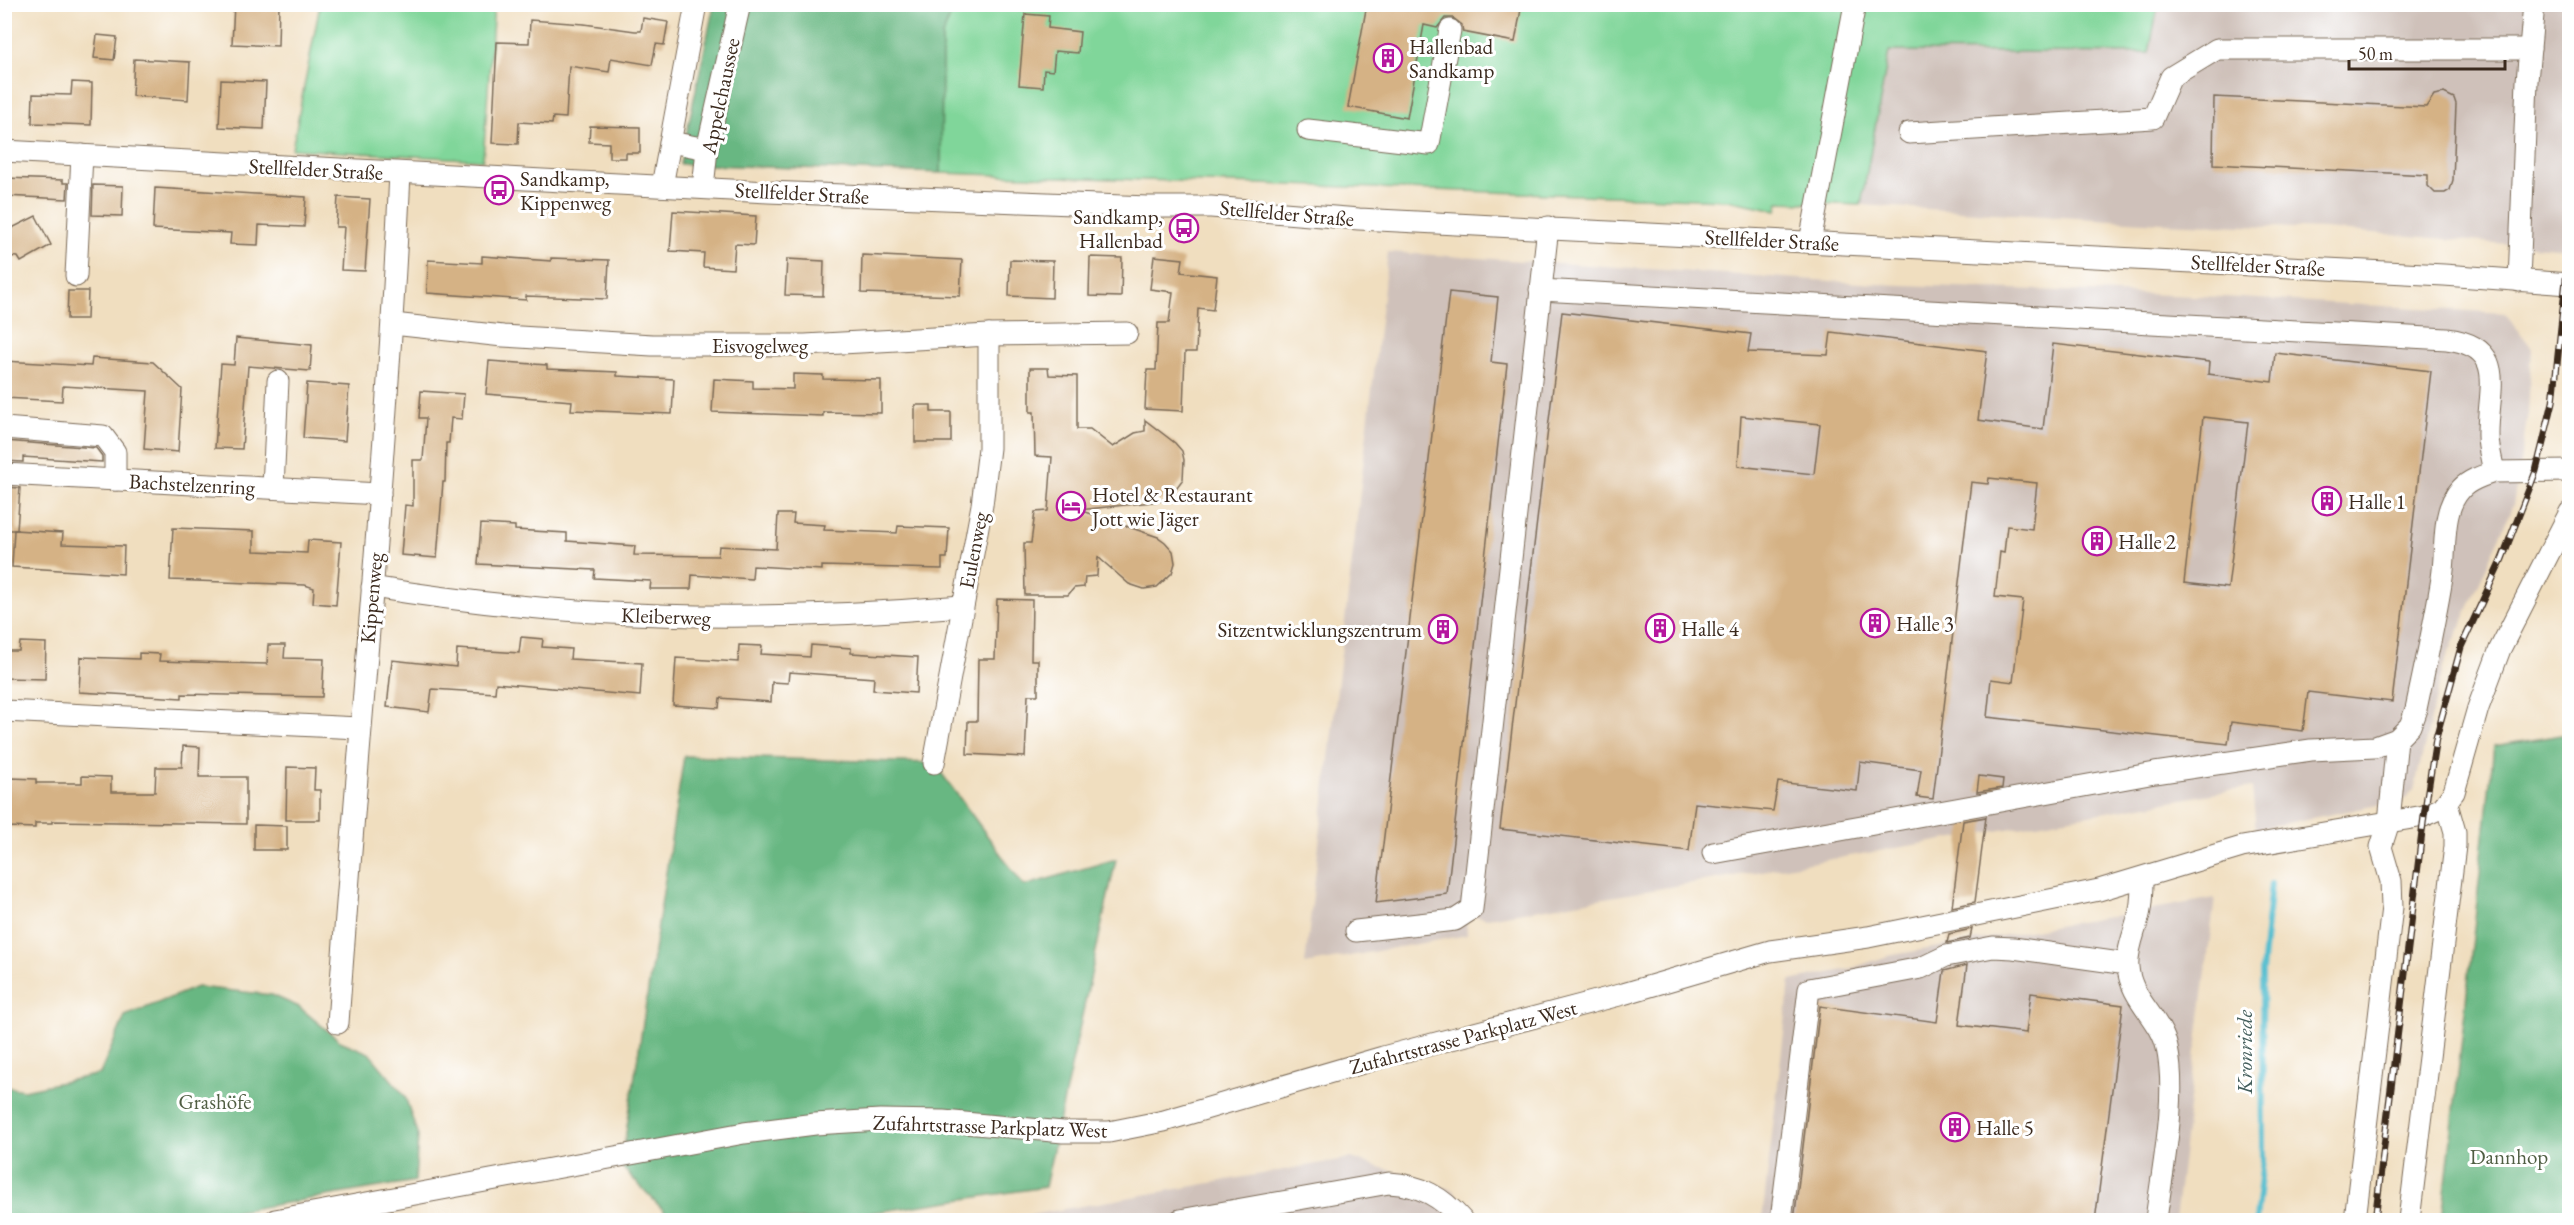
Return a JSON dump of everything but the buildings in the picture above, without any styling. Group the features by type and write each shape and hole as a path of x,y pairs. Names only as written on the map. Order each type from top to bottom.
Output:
{"street":[{"path":"662,186 696,4"},
{"name":"Appelchaussee","path":"704,188 707,149 740,4"},
{"path":"1810,242 1855,4"},
{"path":"2519,281 2534,4"},
{"path":"1308,130 1429,144 1450,30"},
{"path":"1910,133 2153,118 2171,77 2217,49 2530,49"},
{"path":"670,142 707,149"},
{"name":"Stellfelder Straße","path":"4,151 704,188 1080,205 1210,207 1359,219 1548,227 2570,284"},
{"path":"76,276 82,156"},
{"name":"Kippenweg","path":"338,1023 359,728 393,324 400,173"},
{"path":"1356,931 1455,920 1472,909 1548,227"},
{"path":"1540,290 2463,341 2476,346 2484,354 2491,374 2488,436 2494,472"},
{"name":"Eisvogelweg","path":"393,324 502,336 652,345 805,345 989,334 1127,333"},
{"name":"Eulenweg","path":"934,763 982,505 989,448 989,334"},
{"path":"273,488 278,381"},
{"path":"4,428 103,436 115,452 114,480"},
{"path":"1713,853 2155,772 2311,750 2375,747 2397,739 2410,726 2416,709 2443,575 2447,521 2460,489 2469,482 2494,472 2570,471"},
{"name":"Bachstelzenring","path":"4,474 380,494"},
{"path":"2409,1221 2455,846 2455,832 2447,804 2457,784 2478,708 2500,649 2570,512"},
{"name":"Kleiberweg","path":"372,587 456,601 531,609 669,617 858,615 962,606"},
{"path":"4,711 359,728"},
{"path":"2355,1221 2392,907 2391,881 2381,847 2389,822 2397,739"},
{"name":"Zufahrtstrasse Parkplatz West","path":"275,1221 744,1133 815,1124 943,1121 1063,1132 1109,1132 1164,1121 1383,1057 1770,951 1891,932 2099,890 2242,847 2424,816 2447,804"},
{"path":"2142,878 2141,907 2127,964 2129,978 2139,999 2162,1031 2171,1070 2170,1100 2156,1221"},
{"path":"1781,1221 1809,989 1921,968 1946,956 1992,947 2127,964"},
{"path":"1180,1221 1389,1183 1411,1185 1445,1201 1462,1221"}],"shaded area":[{"path":"2158,5 2569,5 2569,249 2324,229 2161,223 1861,205 1889,50 2149,53"},
{"path":"1388,252 1876,284 2223,297 2505,313 2532,348 2528,413 2513,505 2444,664 2414,790 2404,800 2256,829 2252,787 1488,918 1466,915 1467,935 1305,964"},
{"path":"2215,898 2175,1220 1762,1220 1790,981 1849,969 1888,956"},
{"path":"1351,1158 1453,1190 1475,1220 1003,1220"}],"green space":[{"path":"1016,4 1041,7 1118,4 2158,5 2149,53 1889,51 1861,205 1779,202 1777,210 1727,200 941,173 942,36 955,5"},
{"path":"320,5 494,5 483,160 292,149"},
{"path":"714,5 955,5 942,36 941,173 680,164"},
{"name":"Dannhop","path":"2569,734 2569,1220 2442,1220 2494,746"},
{"path":"684,756 934,763 1024,886 1116,859 1045,1187 822,1220 673,1220 621,1166"},
{"name":"Grashöfe","path":"197,987 272,995 299,1007 340,1041 369,1053 405,1096 418,1136 415,1181 186,1220 5,1220 5,1087 24,1090 100,1074 125,1016"}],"waterway":[{"name":"Kronriede","path":"2256,1220 2263,1160 2262,971 2271,884"}],"railway":[{"path":"2375,1220 2424,816 2436,738 2461,647 2502,559 2536,471 2553,402 2570,242"}],"place":[{"name":"Hallenbad Sandkamp","path":"1388,58"},
{"name":"Sandkamp, Kippenweg","path":"499,190"},
{"name":"Sandkamp, Hallenbad","path":"1184,228"},
{"name":"Halle 1","path":"2327,501"},
{"name":"Hotel & Restaurant Jott wie Jäger","path":"1071,506"},
{"name":"Halle 2","path":"2097,541"},
{"name":"Halle 3","path":"1875,623"},
{"name":"Halle 4","path":"1660,628"},
{"name":"Sitzentwicklungszentrum","path":"1443,629"},
{"name":"Halle 5","path":"1955,1127"}]}
